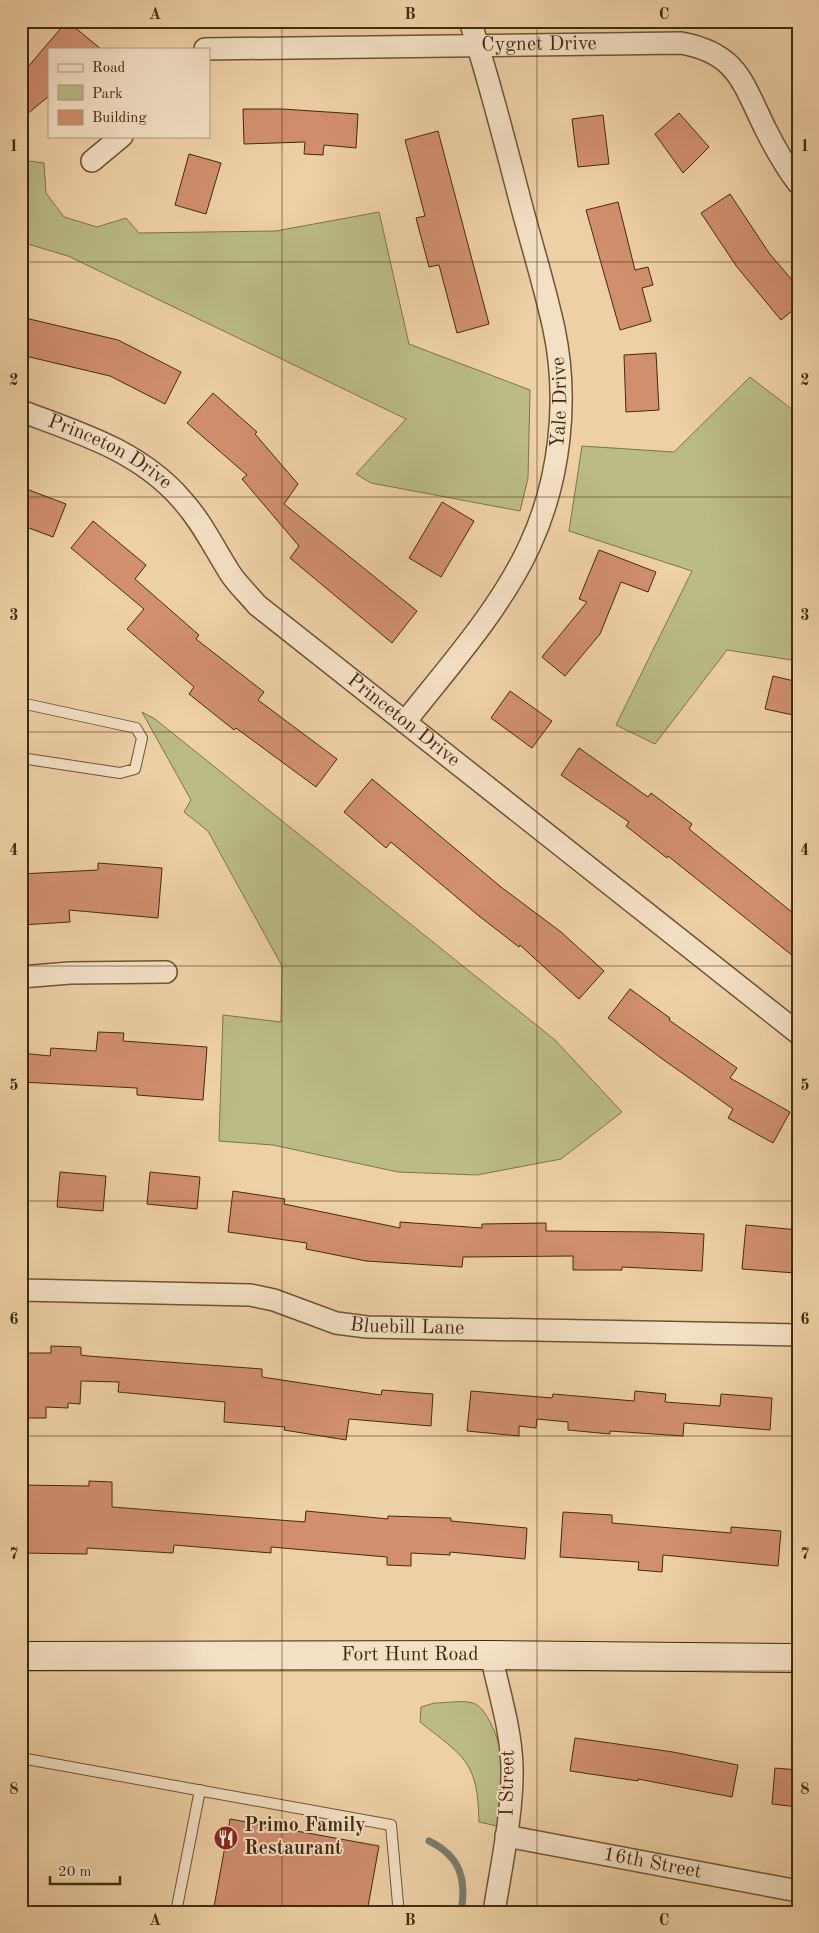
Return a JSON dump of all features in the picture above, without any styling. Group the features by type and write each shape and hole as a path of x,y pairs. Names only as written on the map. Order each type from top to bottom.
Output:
{"main road":[{"name":"Fort Hunt Road","path":"21,1656 491,1655 798,1658"}],"street":[{"name":"Yale Drive","path":"405,722 486,617 515,574 543,509 559,438 560,384 554,330 494,92 470,21"},
{"name":"Cygnet Drive","path":"210,49 681,43 701,47 719,55 734,68 743,80 767,132 798,182"},
{"path":"92,162 120,138"},
{"name":"Princeton Drive","path":"21,411 115,447 134,458 163,480 183,500 199,522 231,575 257,605 798,1033"},
{"path":"21,977 79,973 166,972"},
{"name":"Bluebill Lane","path":"21,1290 250,1295 274,1300 336,1323 367,1328 798,1335"},
{"name":"I Street","path":"491,1655 508,1728 512,1768 506,1836 494,1912"},
{"name":"16th Street","path":"506,1836 798,1891"}],"lane":[{"path":"21,702 136,728 142,738 135,769 120,773 21,758"},
{"path":"21,1758 391,1825 397,1912"},
{"path":"176,1912 200,1790"}],"green space":[{"path":"21,160 44,163 46,193 64,217 97,227 126,218 139,233 276,231 379,212 409,344 530,390 528,478 520,511 371,483 356,474 406,419 68,256 21,242"},
{"path":"750,377 798,414 798,661 727,650 655,744 616,725 692,571 569,531 582,446 674,452"},
{"path":"142,712 155,719 555,1040 622,1112 561,1159 477,1175 398,1172 273,1145 219,1141 223,1015 281,1022 282,966 208,831 184,812 191,800"},
{"path":"434,1703 473,1703 481,1708 489,1720 499,1746 502,1772 497,1826 479,1822 476,1786 466,1762 448,1744 420,1722 421,1707"}],"building":[{"path":"67,21 100,48 48,48 48,97 21,119 21,75"},
{"path":"243,109 282,109 358,114 356,148 324,145 323,155 304,154 305,142 244,144"},
{"path":"679,113 709,147 683,173 655,134"},
{"path":"603,115 609,164 578,167 572,119"},
{"path":"438,131 489,324 457,333 439,265 429,267 416,218 425,216 405,140"},
{"path":"189,154 221,163 206,214 175,205"},
{"path":"730,194 769,253 798,287 798,306 781,320 737,267 701,213"},
{"path":"618,202 635,270 648,267 653,285 642,288 651,321 620,330 586,210"},
{"path":"21,317 118,340 181,372 165,404 110,376 21,355"},
{"path":"656,353 659,410 626,412 624,355"},
{"path":"213,393 257,432 255,434 298,484 284,504 417,611 392,643 290,558 299,546 242,479 247,475 187,423"},
{"path":"21,487 66,504 53,537 21,525"},
{"path":"442,502 474,521 441,577 409,558"},
{"path":"93,521 146,565 135,579 199,635 196,639 264,692 258,700 337,759 316,787 236,728 234,730 189,694 194,687 127,629 144,609 71,548"},
{"path":"599,550 656,572 648,592 621,582 600,634 565,676 542,657 587,602 579,599"},
{"path":"773,676 798,682 798,716 765,709"},
{"path":"510,691 552,721 532,748 491,718"},
{"path":"579,748 648,797 651,793 692,824 689,829 798,917 798,960 668,856 667,858 626,826 629,822 561,775"},
{"path":"372,779 501,887 561,932 604,971 579,999 520,945 519,947 479,916 391,842 386,848 344,812"},
{"path":"98,863 162,868 158,918 69,910 70,922 21,925 21,874 98,870"},
{"path":"630,989 670,1018 669,1020 737,1068 730,1078 790,1112 773,1143 728,1118 733,1109 608,1018"},
{"path":"98,1032 124,1033 123,1041 207,1047 203,1100 137,1095 137,1088 21,1082 21,1053 50,1056 51,1048 96,1051"},
{"path":"60,1172 106,1176 103,1211 57,1207"},
{"path":"150,1172 200,1177 197,1209 147,1204"},
{"path":"233,1191 285,1199 284,1204 400,1228 400,1222 482,1228 482,1224 546,1223 546,1231 704,1234 702,1271 622,1267 622,1270 573,1270 573,1256 463,1257 462,1267 366,1261 306,1249 307,1243 228,1232"},
{"path":"746,1225 798,1230 795,1273 742,1269"},
{"path":"51,1346 81,1347 81,1355 88,1356 262,1369 262,1377 381,1395 382,1390 433,1394 431,1426 349,1419 346,1440 284,1430 285,1427 224,1422 225,1402 118,1392 119,1382 81,1381 80,1404 68,1403 68,1408 46,1407 46,1418 25,1418 26,1353 51,1353"},
{"path":"471,1391 552,1398 553,1394 634,1401 635,1391 666,1394 665,1402 720,1406 721,1394 772,1398 770,1430 684,1423 683,1436 610,1431 610,1434 568,1430 568,1422 537,1419 536,1428 519,1426 519,1436 467,1431"},
{"path":"89,1481 112,1482 112,1507 305,1522 306,1511 388,1519 388,1516 451,1518 451,1521 527,1528 525,1559 450,1552 450,1555 411,1553 411,1566 387,1565 387,1557 271,1547 271,1553 174,1545 173,1553 87,1548 87,1554 21,1553 21,1485 89,1486"},
{"path":"563,1512 612,1515 612,1523 731,1533 731,1527 781,1531 778,1566 663,1555 662,1572 638,1570 639,1562 560,1557"},
{"path":"575,1738 673,1752 738,1765 732,1797 638,1779 638,1781 570,1771"},
{"path":"775,1768 798,1770 798,1807 772,1804"},
{"path":"230,1819 379,1846 367,1912 213,1912"}],"waterway":[{"path":"429,1841 448,1854 459,1870 463,1889 461,1912"}],"place":[{"name":"Primo Family Restaurant","path":"226,1838"}]}
